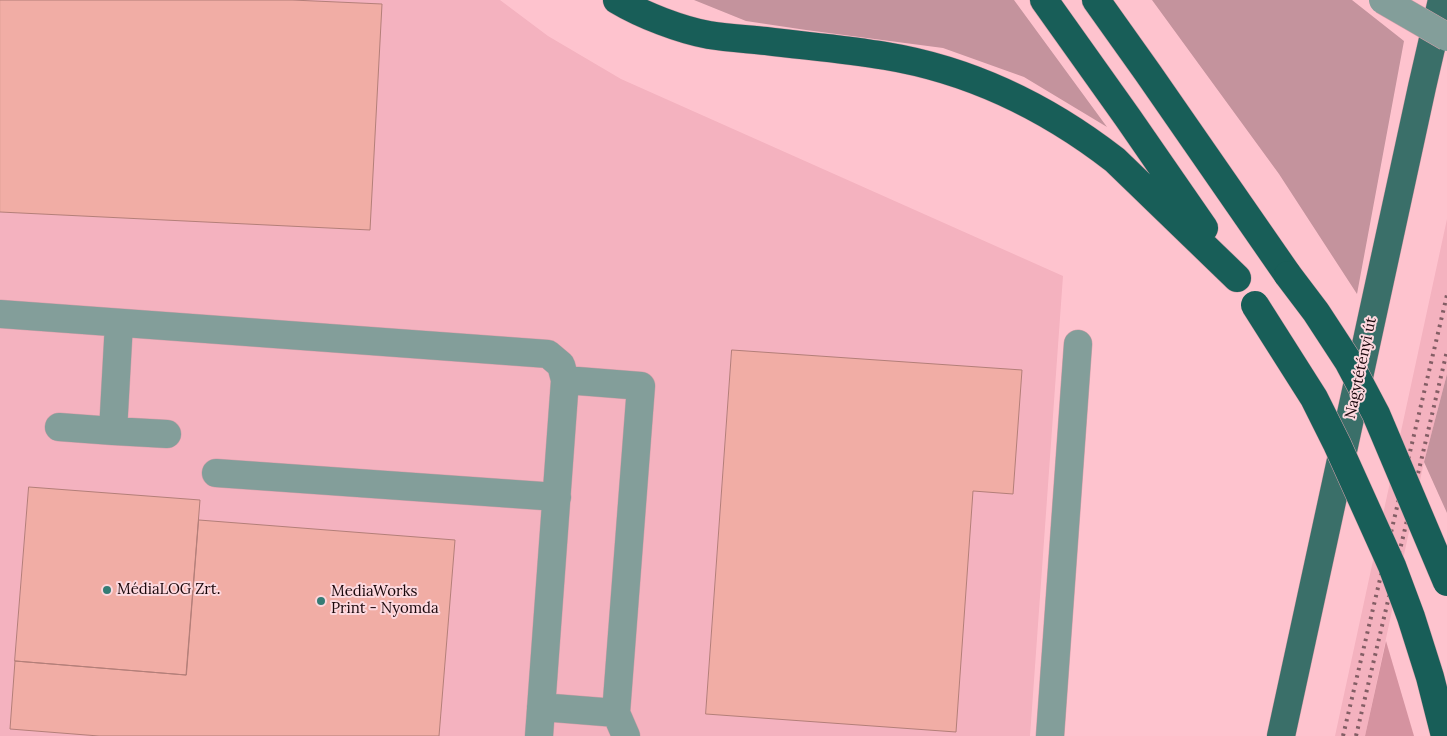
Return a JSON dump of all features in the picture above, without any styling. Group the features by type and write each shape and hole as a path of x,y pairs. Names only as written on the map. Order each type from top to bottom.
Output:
{"highway":[{"path":"618,0 670,23 709,35 887,56 928,66 996,89 1039,109 1094,143 1115,160 1237,278"},
{"path":"1044,0 1128,118 1255,304 1314,398 1384,548 1411,617 1430,677 1445,736"},
{"path":"1096,0 1288,275 1316,312 1348,361 1376,414 1447,582"}],"main road":[{"name":"Nagytétényi út","path":"1281,736 1442,0"}],"street":[{"path":"1383,0 1447,38"},
{"path":"0,314 548,354 561,365 565,380 539,736"},
{"path":"112,431 119,323"},
{"path":"1050,736 1078,344"},
{"path":"541,708 621,724 641,386 565,380"},
{"path":"58,427 167,434"},
{"path":"216,473 557,497"}],"shaded area":[{"path":"0,0 500,0 548,36 621,79 1063,276 1030,736 0,736"},
{"path":"694,0 1014,0 1107,127 1024,77 943,48 746,21"},
{"path":"1152,0 1352,0 1404,41 1357,294 1279,174"},
{"path":"1447,219 1447,374 1424,462 1365,736 1335,736"},
{"path":"1447,374 1447,513 1424,462"},
{"path":"1386,641 1414,736 1365,736"}],"building":[{"path":"0,0 292,0 382,4 370,230 0,212"},
{"path":"732,350 1022,370 1013,494 973,491 956,732 706,714"},
{"name":"MédiaLOG Zrt.","path":"29,487 200,500 186,675 15,661"},
{"name":"MediaWorks Print - Nyomda","path":"199,520 455,540 439,736 99,736 10,729 15,661 186,675"}],"railway":[{"path":"1343,736 1447,295"},
{"path":"1356,736 1447,351"}],"place":[{"name":"MédiaLOG Zrt.","path":"107,590"},
{"name":"MediaWorks Print - Nyomda","path":"321,601"}]}
